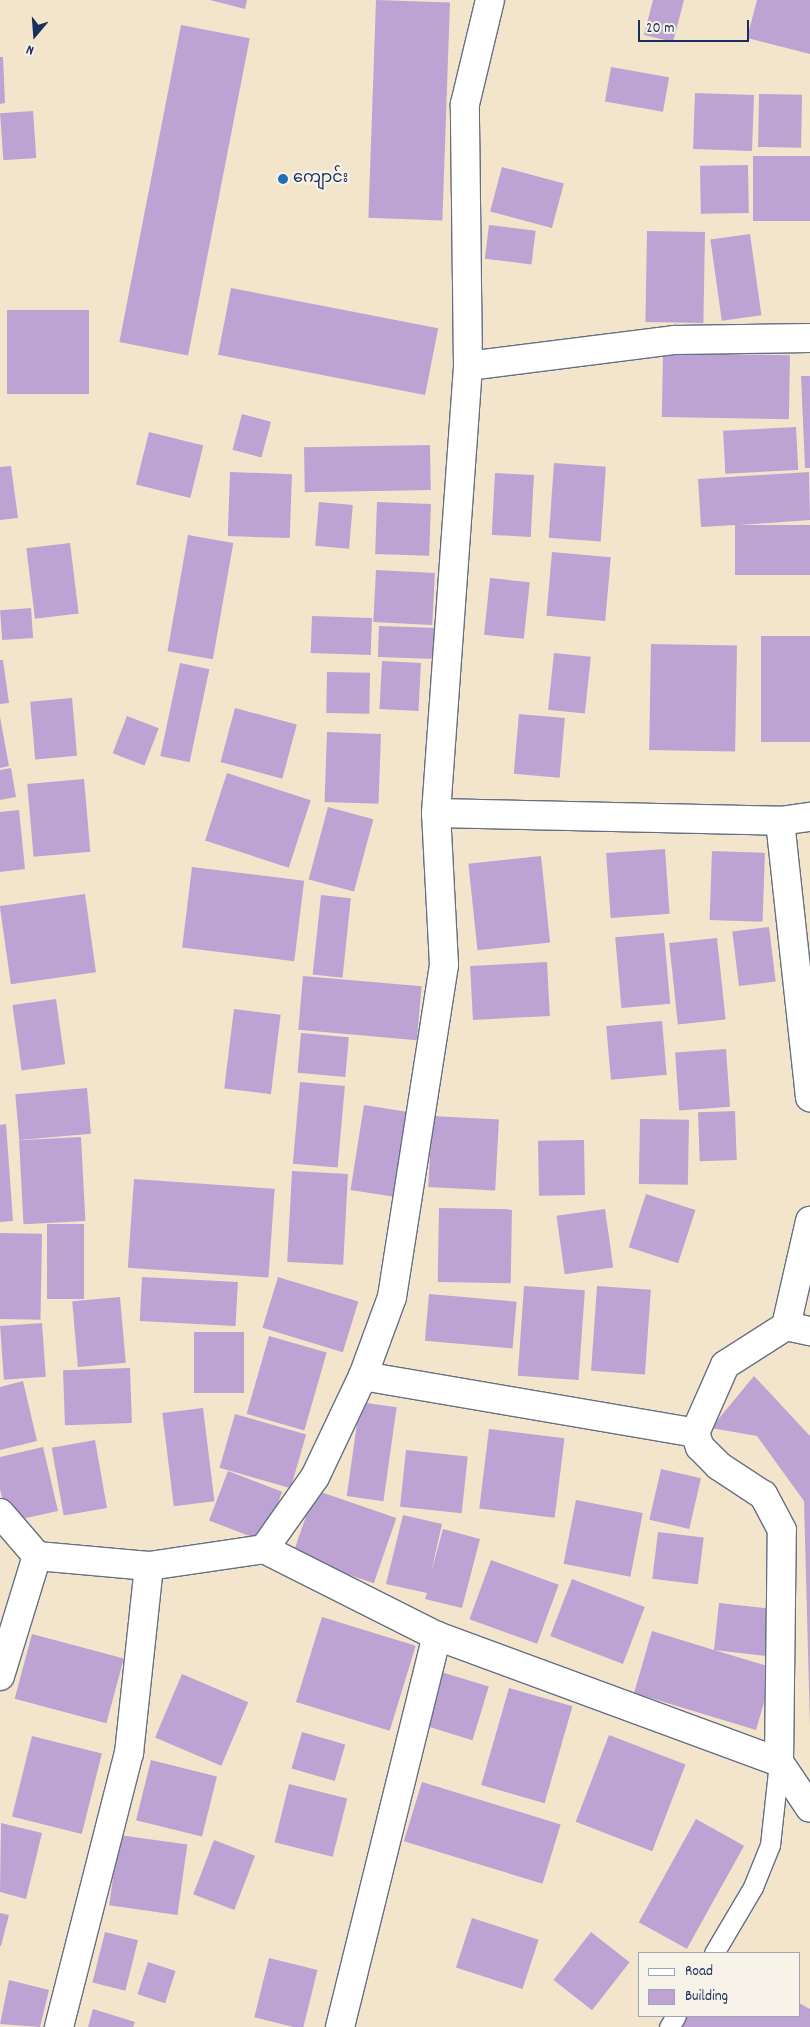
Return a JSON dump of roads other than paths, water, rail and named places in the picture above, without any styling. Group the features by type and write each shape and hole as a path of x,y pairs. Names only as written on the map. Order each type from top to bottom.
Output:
{"street":[{"path":"264,1549 315,1476 363,1376 392,1297 444,965 436,813 468,366 465,104 490,0"},
{"path":"468,366 675,340 810,338"},
{"path":"436,813 780,822 810,817"},
{"path":"780,822 810,1097"},
{"path":"810,1221 798,1328 726,1365 695,1433 700,1447 719,1466 763,1495 782,1530 779,1762 810,1808"},
{"path":"363,1376 695,1433"},
{"path":"0,1513 37,1556 149,1566 264,1549 437,1636 779,1762"},
{"path":"0,1676 37,1556"},
{"path":"59,2027 129,1753 149,1566"},
{"path":"340,2027 437,1636"}],"lane":[{"path":"715,1952 753,1887 770,1845 779,1762"}],"place":[{"name":"ကျောင်း","path":"283,179"}]}
